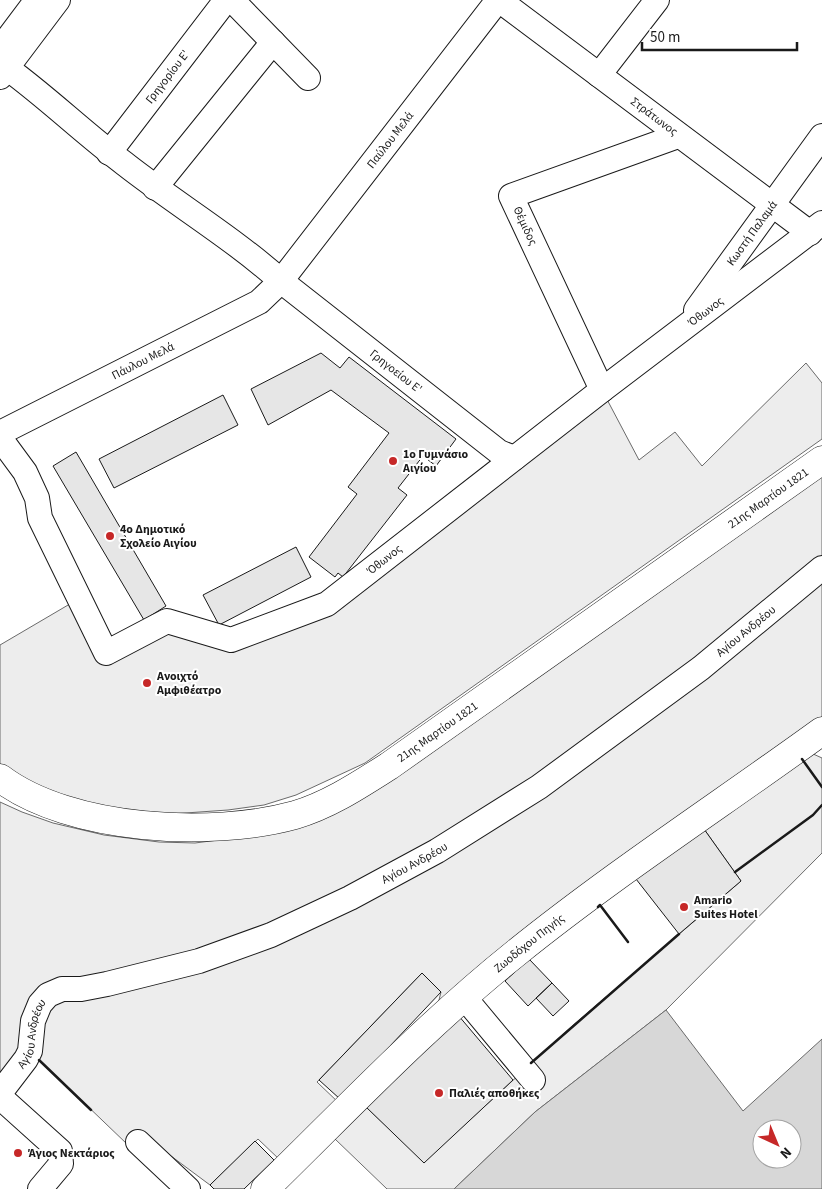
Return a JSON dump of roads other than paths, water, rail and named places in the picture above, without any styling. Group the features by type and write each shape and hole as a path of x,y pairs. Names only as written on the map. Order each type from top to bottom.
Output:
{"main road":[{"name":"21ης Μαρτίου 1821","path":"0,778 29,795 68,810 108,820 144,826 197,828 249,824 294,815 320,806 349,791 389,766 822,460"},
{"name":"Ζωοδόχου Πηγής","path":"265,1189 433,1024 515,953 822,731"}],"street":[{"path":"2,64 37,0"},
{"path":"2,64 58,0"},
{"name":"Γρηγορίου Ε'","path":"110,153 226,0"},
{"path":"232,0 308,78"},
{"name":"Στράτωνος","path":"498,0 772,205 816,228"},
{"name":"Παύλου Μελά","path":"281,281 498,0"},
{"path":"599,75 657,0"},
{"path":"155,188 273,42"},
{"path":"2,64 110,153 155,188 261,263 281,281"},
{"name":"Θέμιδος","path":"602,390 510,196 678,136"},
{"name":"Κωστή Παλαμά","path":"682,330 822,136"},
{"name":"Όθωνος","path":"0,438 25,472 37,498 40,518 106,653 168,622 231,640 327,604 602,390 816,228"},
{"name":"Πάυλου Μελά","path":"0,433 259,302 281,281"},
{"name":"Γρηγοείου Ε'","path":"281,281 499,452 514,458"},
{"name":"Αγίου Ανδρέου","path":"0,1095 30,1051 34,1021 40,1004 48,995 62,989 80,989 107,984 199,961 271,936 350,898 437,851 539,787 685,679 822,568"},
{"path":"464,997 533,1080"},
{"path":"0,1095 60,1151 61,1164 40,1189"},
{"path":"138,1142 188,1189"}],"place":[{"name":"1ο Γυμνάσιο Αιγίου","path":"393,461"},
{"name":"4ο Δημοτικό Σχολείο Αιγίου","path":"110,536"},
{"name":"Aνοιχτό Aμφιθέατρο","path":"147,683"},
{"name":"Amario Suites Hotel","path":"684,907"},
{"name":"Παλιές αποθήκες","path":"439,1093"},
{"name":"Άγιος Νεκτάριος","path":"18,1153"}]}
